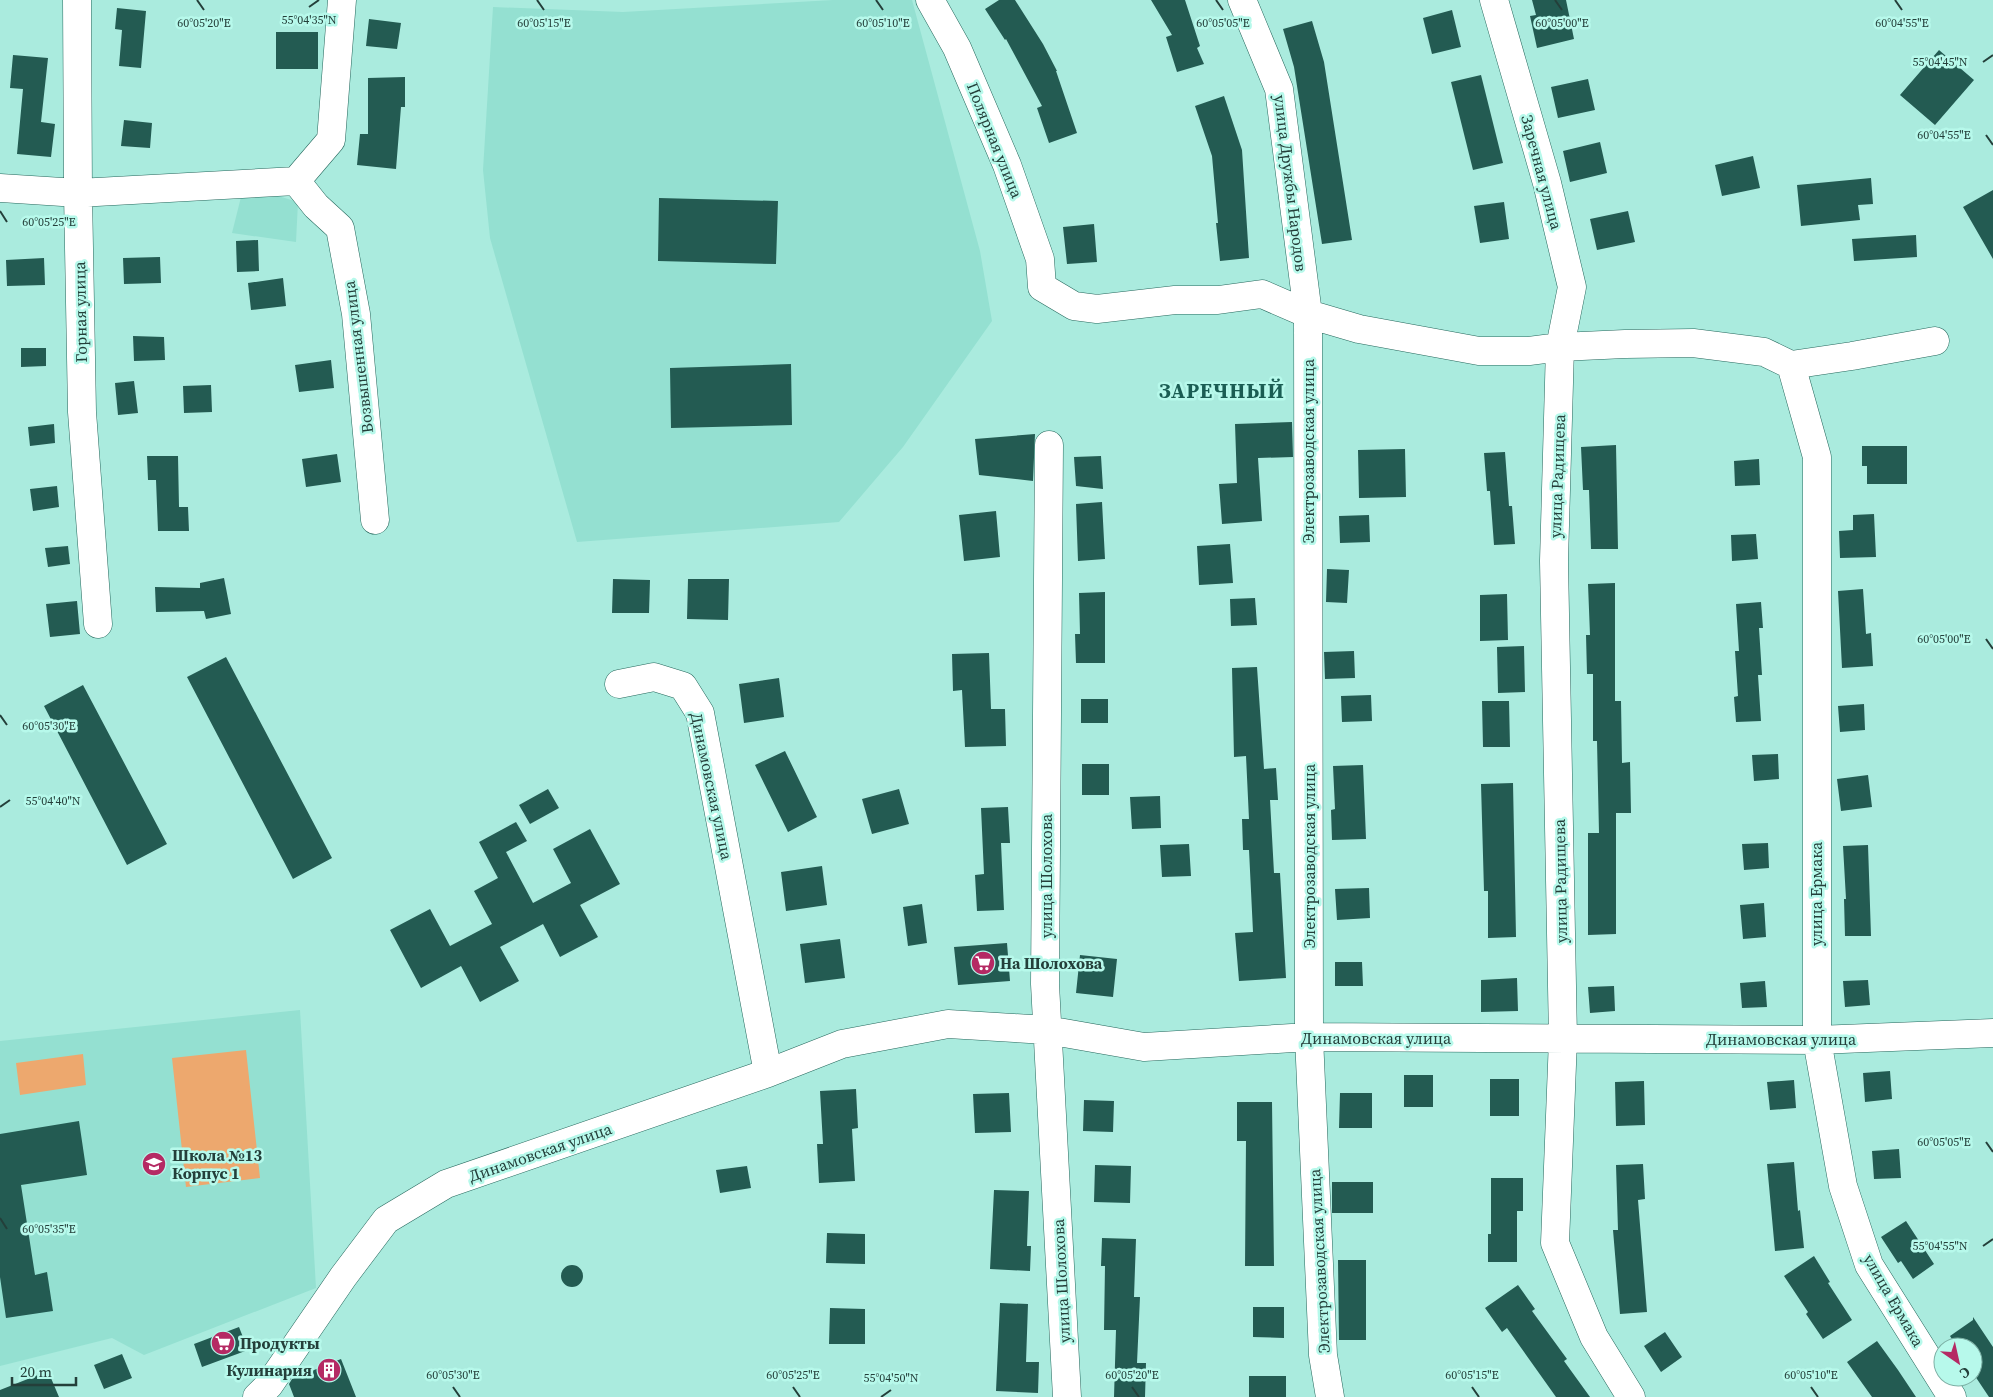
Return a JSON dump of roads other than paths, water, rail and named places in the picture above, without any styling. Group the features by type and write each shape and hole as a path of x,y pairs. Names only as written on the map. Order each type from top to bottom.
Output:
{"street":[{"name":"Горная улица","path":"77,0 82,412 98,624"},
{"path":"0,188 78,192 296,181 330,140 342,0"},
{"name":"Полярная улица","path":"930,0 957,48 1007,165 1040,259 1042,287 1074,306 1097,309 1175,300 1218,300 1262,294 1308,314"},
{"name":"улица Дружбы Народов","path":"1242,0 1279,89 1308,314"},
{"name":"Заречная улица","path":"1494,0 1547,183 1572,287 1560,347"},
{"name":"Возвышенная улица","path":"296,181 316,206 340,228 356,314 375,520"},
{"path":"1308,314 1359,329 1479,351 1529,351 1560,347 1693,343 1764,352 1791,365 1852,356 1935,340"},
{"name":"Электрозаводская улица","path":"1308,314 1309,1037 1323,1355 1330,1397"},
{"name":"улица Радищева","path":"1560,347 1554,561 1563,1039 1555,1243 1594,1337 1631,1397"},
{"name":"улица Ермака","path":"1791,365 1817,457 1817,1040 1843,1186 1869,1265 1952,1397"},
{"name":"улица Шолохова","path":"1049,445 1045,984 1067,1397"},
{"name":"Динамовская улица","path":"619,684 654,676 683,686 700,713 768,1073"},
{"name":"Динамовская улица","path":"257,1397 269,1386 343,1277 386,1220 446,1184 768,1073 842,1044 948,1024 1047,1030 1144,1047 1309,1037 1817,1040 1993,1033"}],"place":[{"name":"На Шолохова","path":"983,963"},
{"name":"Школа №13 Корпус 1","path":"154,1164"},
{"name":"Продукты","path":"223,1343"},
{"name":"Кулинария","path":"329,1370"}],"district":[{"name":"ЗАРЕЧНЫЙ","path":"1222,391"}]}
